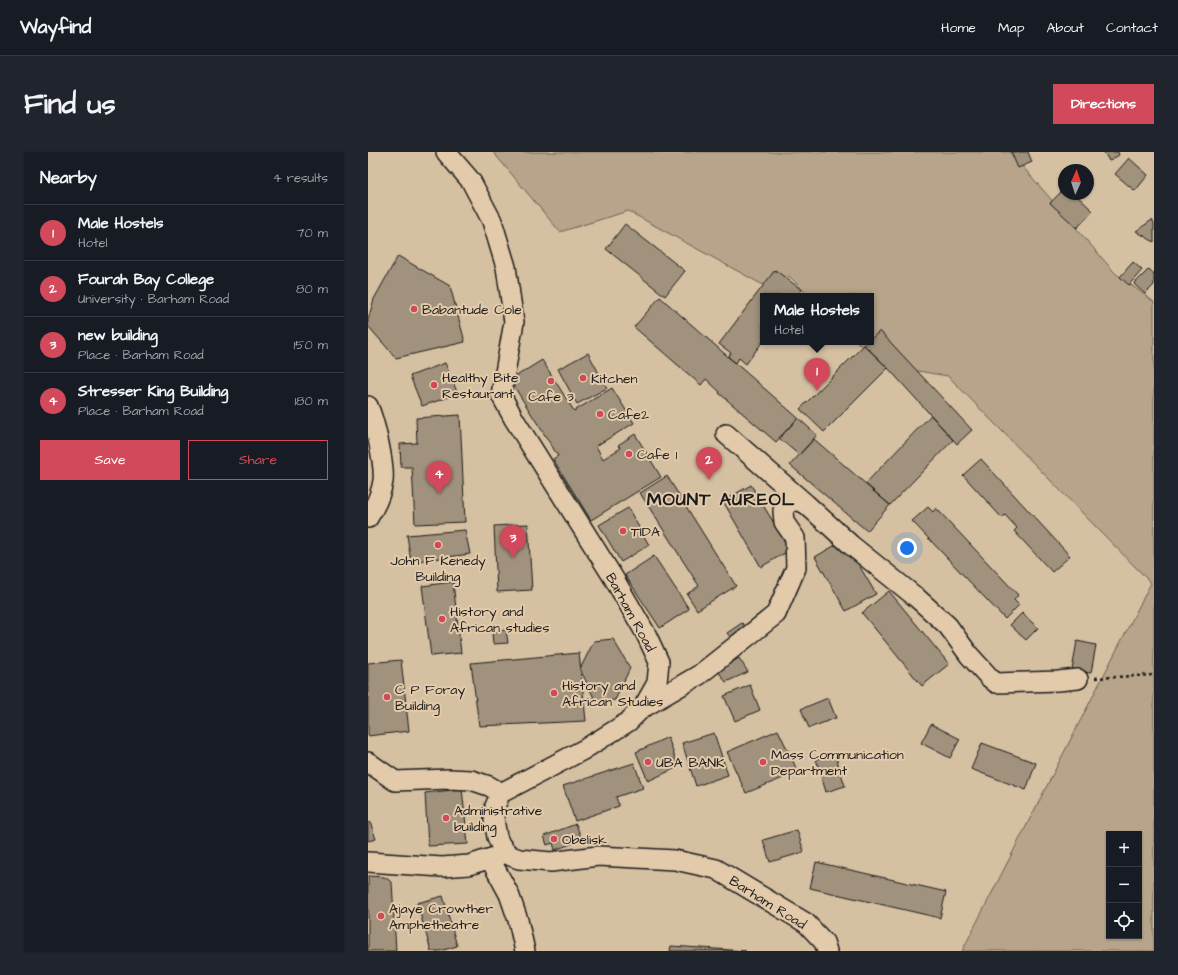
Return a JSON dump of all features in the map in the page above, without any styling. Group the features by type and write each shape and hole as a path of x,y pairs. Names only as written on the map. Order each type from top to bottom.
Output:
{"street":[{"name":"Barham Road","path":"446,152 471,181 492,221 506,267 514,322 501,395 514,419 613,577 646,634 658,662 657,683 644,706 628,722 583,750 501,793"},
{"path":"368,406 376,431 383,479 381,492 368,518"},
{"path":"726,434 852,545 917,598 948,626 969,655 996,683 1078,679"},
{"path":"644,706 699,675 776,614 796,568 795,538 784,522 783,511 787,504 796,500 806,504"},
{"path":"368,762 394,781 449,779 471,780 489,786 501,793 495,806 494,819 497,837 497,855 518,920 526,951"},
{"name":"Barham Road","path":"497,855 552,862 598,856 675,860 716,869 806,923 825,947"},
{"path":"368,862 442,867 469,866 497,855"}],"path":[{"path":"1078,679 1154,675"}],"shaded area":[{"path":"493,152 1010,152 1115,273 1154,302 1154,951 962,951 1151,583 948,376 881,365 860,345 874,345 874,293 806,293 789,276 774,291 628,211 560,232"}],"building":[{"path":"1011,152 1028,152 1032,162 1018,168"},
{"path":"1104,152 1118,152 1119,155 1109,161"},
{"path":"1129,158 1148,175 1135,191 1115,174"},
{"path":"1058,195 1058,200 1081,200 1093,211 1077,228 1050,203"},
{"path":"1152,220 1154,223 1154,242 1136,231"},
{"path":"625,224 685,271 665,296 606,249"},
{"name":"Babantude Cole","path":"398,256 450,286 465,342 396,358 368,326 368,320 374,299"},
{"path":"1133,262 1142,270 1129,285 1120,277"},
{"path":"1149,269 1154,274 1154,285 1145,294 1134,284"},
{"path":"775,270 802,290 800,293 760,293 760,345 746,364 739,358 736,363 728,357 731,353 719,344"},
{"path":"660,297 798,418 776,442 719,393 720,392 706,379 701,385 634,327"},
{"path":"880,331 972,430 957,444 888,368 864,345 874,345 874,336"},
{"path":"864,345 888,368 824,432 800,409"},
{"name":"Kitchen","path":"588,353 607,388 577,404 558,369"},
{"path":"542,360 574,411 612,388 634,423 596,446 603,459 621,448 618,445 635,434 661,477 591,520 553,459 558,456 510,380"},
{"name":"Healthy Bite Restaurant","path":"445,363 458,394 422,406 410,376"},
{"path":"460,415 465,522 415,524 412,467 401,467 400,444 417,443 416,418"},
{"path":"931,415 953,440 890,505 865,484"},
{"path":"798,418 817,435 799,455 779,438"},
{"path":"814,439 890,505 867,531 790,465"},
{"path":"981,459 1070,556 1052,572 1014,531 1017,528 1005,515 1002,518 963,475"},
{"path":"667,476 736,586 697,610 687,594 699,586 640,493"},
{"path":"751,485 790,550 761,567 723,501"},
{"path":"928,507 933,512 936,508 1018,595 1014,600 1019,605 1005,619 912,521"},
{"path":"628,508 649,545 621,562 599,525"},
{"path":"528,524 532,590 497,592 494,526"},
{"name":"John F Kenedy Building","path":"465,530 470,554 411,562 407,535"},
{"path":"844,540 876,594 846,611 815,557"},
{"path":"654,556 689,609 660,628 625,575"},
{"name":"History and African studies","path":"453,582 461,653 431,656 422,586"},
{"path":"889,591 949,664 922,686 862,613"},
{"path":"1022,613 1038,628 1026,640 1010,625"},
{"path":"742,623 748,630 733,641 727,633"},
{"path":"506,630 508,643 493,644 492,632"},
{"path":"613,639 630,668 615,700 596,702 580,669 594,641"},
{"path":"1077,641 1096,645 1091,673 1072,670"},
{"path":"579,653 586,721 479,726 471,663"},
{"path":"739,658 748,672 726,682 718,671"},
{"name":"C P Foray Building","path":"401,660 409,731 368,736 368,663"},
{"path":"750,685 760,710 735,721 724,696"},
{"path":"828,698 836,718 809,728 801,709"},
{"path":"931,724 960,739 950,758 921,743"},
{"name":"Mass Communication Department","path":"778,730 798,772 746,793 727,752"},
{"path":"714,733 728,775 696,786 682,743"},
{"path":"668,737 678,767 648,781 636,752"},
{"path":"982,743 1036,763 1026,790 971,769"},
{"path":"835,754 845,786 826,792 816,759"},
{"path":"634,763 643,788 616,797 619,806 575,821 563,786"},
{"name":"Administrative building","path":"462,789 468,844 428,846 425,793"},
{"path":"370,822 376,839 368,841 368,823"},
{"path":"576,824 582,840 555,850 553,843 547,845 544,836"},
{"path":"797,830 804,852 770,862 763,840"},
{"path":"816,862 946,892 940,918 810,888"},
{"name":"Ajaye Crowther Amphetheatre","path":"368,876 384,877 392,882 396,951 368,951"},
{"path":"443,896 457,946 440,951 431,951 417,903"},
{"path":"671,946 746,951 670,951"}],"place":[{"name":"Babantude Cole","path":"414,309"},
{"name":"Kitchen","path":"583,378"},
{"name":"Cafe 3","path":"551,381"},
{"name":"Healthy Bite Restaurant","path":"434,385"},
{"name":"Male Hostels","path":"817,391"},
{"name":"Cafe2","path":"600,414"},
{"name":"Cafe 1","path":"629,454"},
{"name":"Fourah Bay College","path":"709,480"},
{"name":"Stresser King Building","path":"439,494"},
{"name":"TIDA","path":"623,531"},
{"name":"John F Kenedy Building","path":"438,545"},
{"name":"new building","path":"513,558"},
{"name":"History and African studies","path":"442,619"},
{"name":"History and African Studies","path":"554,693"},
{"name":"C P Foray Building","path":"387,697"},
{"name":"UBA BANK","path":"648,762"},
{"name":"Mass Communication Department","path":"763,762"},
{"name":"Administrative building","path":"446,818"},
{"name":"Obelisk","path":"554,839"},
{"name":"Ajaye Crowther Amphetheatre","path":"381,916"}],"district":[{"name":"MOUNT AUREOL","path":"721,499"}]}
